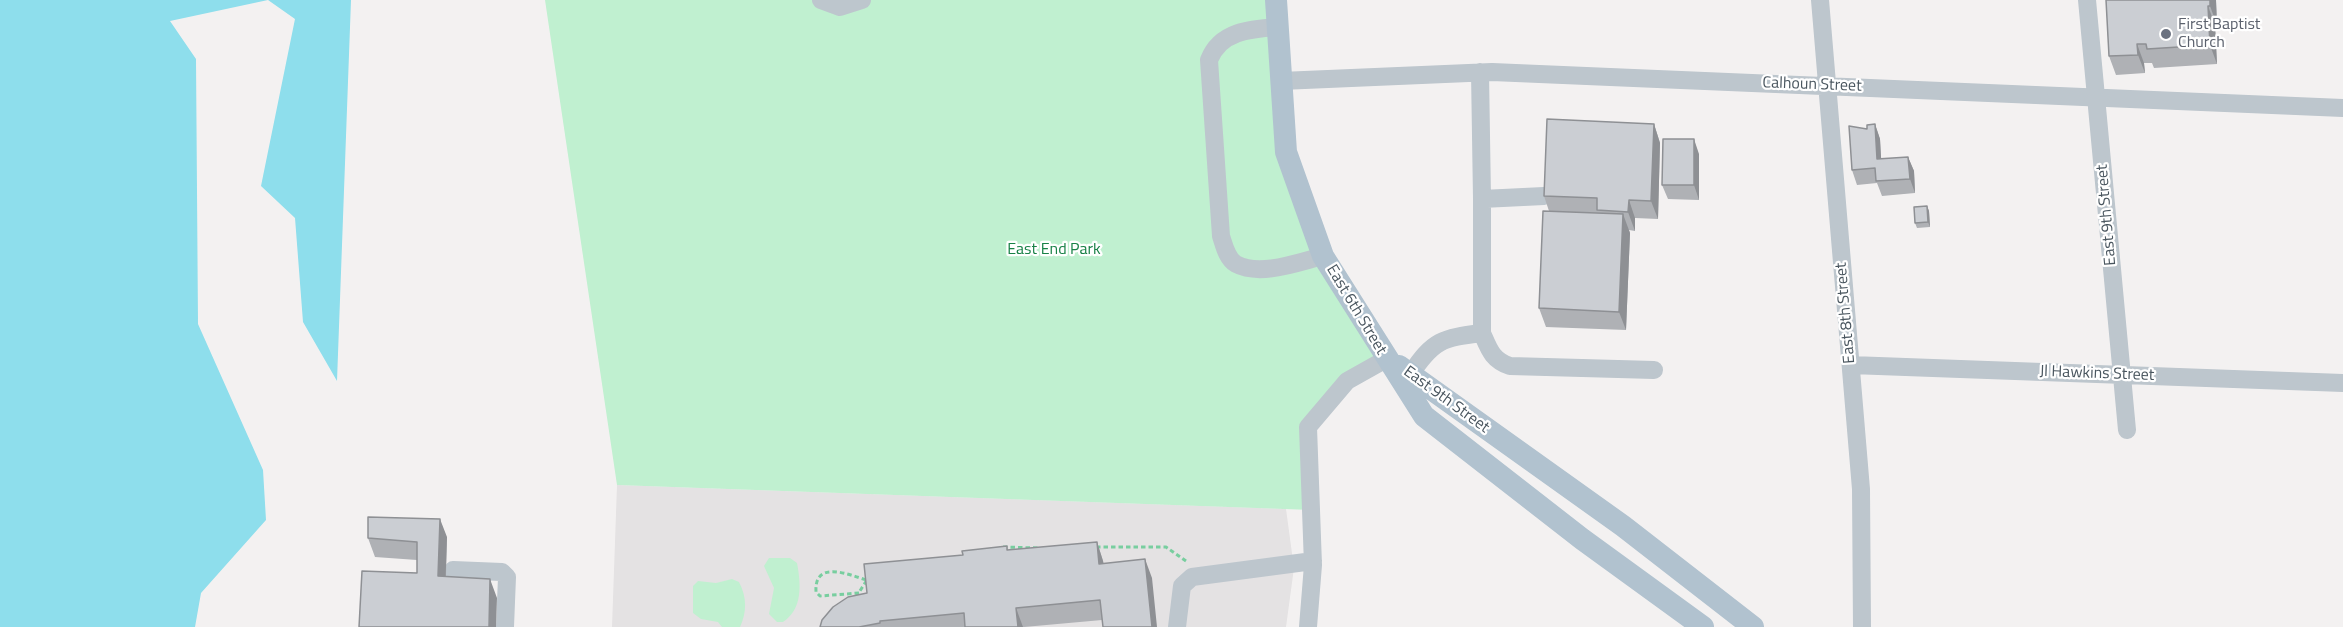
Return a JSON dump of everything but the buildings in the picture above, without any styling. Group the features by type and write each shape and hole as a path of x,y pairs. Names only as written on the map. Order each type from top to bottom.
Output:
{"main road":[{"name":"East 6th Street","path":"1276,0 1286,152 1323,256 1388,358"},
{"name":"East 9th Street","path":"1388,358 1623,526 1753,627"},
{"name":"East 9th Street","path":"1388,358 1424,416 1582,539 1703,627"}],"street":[{"path":"820,0 840,7 862,0"},
{"name":"East 8th Street","path":"1820,0 1861,489 1862,627"},
{"name":"East 9th Street","path":"2087,0 2127,430"},
{"path":"1278,27 1249,29 1233,34 1222,40 1209,60 1221,236 1234,264 1250,269 1323,256"},
{"path":"1480,72 1482,333 1490,352 1497,360 1510,366 1654,370"},
{"name":"Calhoun Street","path":"1281,81 1480,72 2343,108"},
{"path":"1482,199 1544,196"},
{"path":"1410,375 1425,352 1435,343 1448,337 1482,333"},
{"name":"East 6th Street","path":"1308,627 1313,561 1308,427 1347,381 1388,358"},
{"name":"Jl Hawkins Street","path":"1851,365 2343,383"},
{"path":"1177,627 1182,586 1192,577 1313,561"},
{"path":"453,570 502,572 507,577 505,627"}],"path":[{"path":"1001,547 1042,548"},
{"path":"1094,547 1166,547 1186,560 1192,577"},
{"path":"859,593 820,596 816,592 815,582 820,575 831,572 846,573 866,580"},
{"path":"851,604 869,574"}],"shaded area":[{"path":"617,485 1286,509 1294,568 1286,627 612,627"}],"green space":[{"name":"East End Park","path":"545,0 1275,0 1301,194 1388,358 1347,381 1308,427 1312,510 617,485"},
{"path":"769,558 790,558 797,563 799,595 790,617 783,622 777,622 769,614 774,588 764,566"},
{"path":"732,579 739,582 745,599 744,616 740,627 722,627 718,622 701,619 693,613 693,586 698,581 716,583"}],"water":[{"path":"0,0 268,0 170,21 196,59 198,324 263,470 266,520 201,593 195,627 0,627"},
{"path":"268,0 351,0 337,381 303,322 295,218 261,186 295,19"}],"place":[{"name":"First Baptist Church","path":"2166,34"}]}
